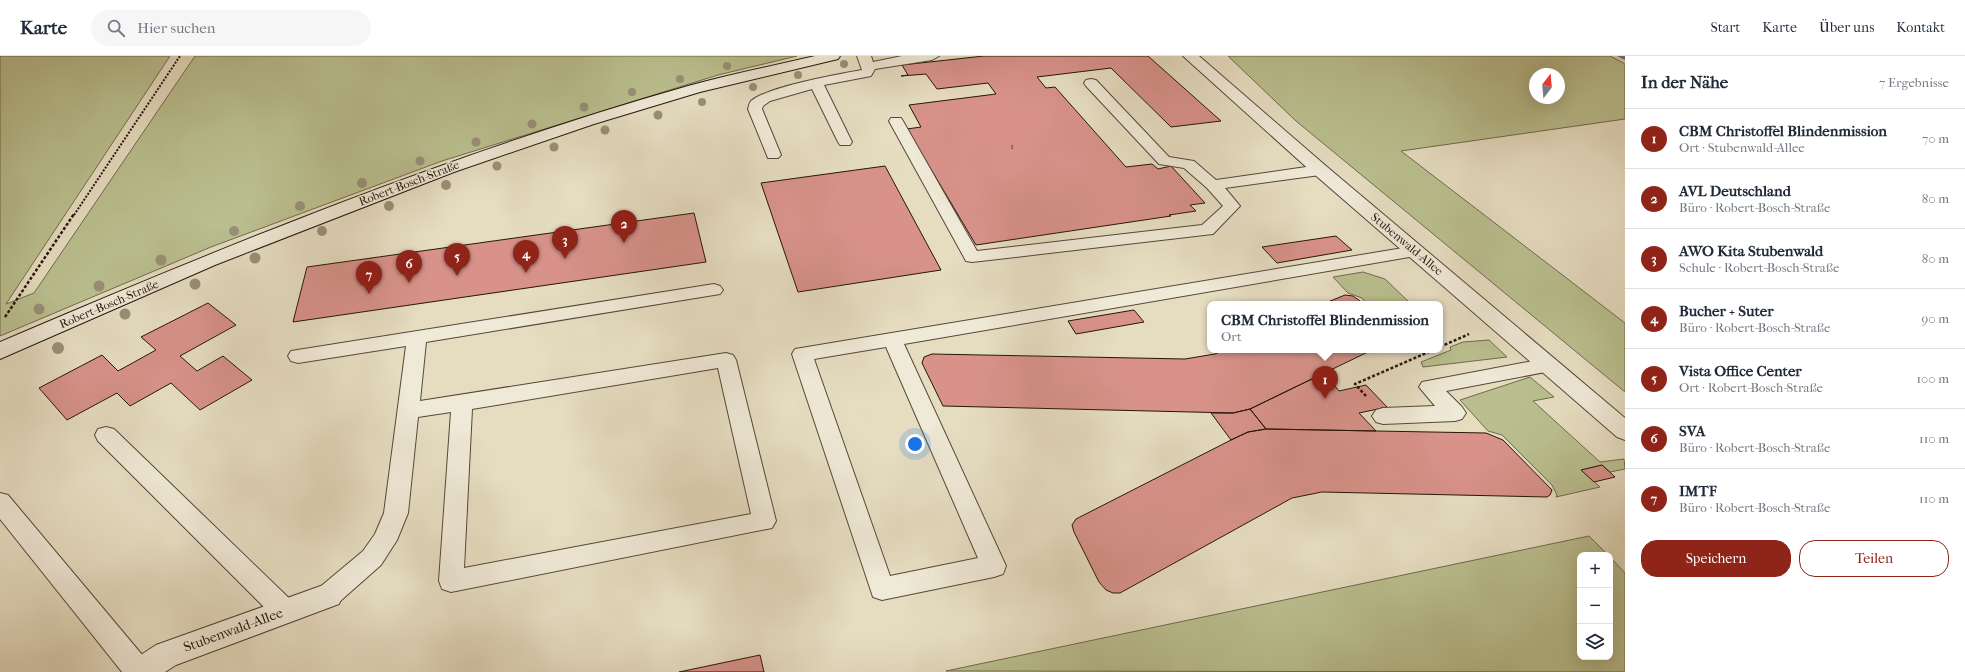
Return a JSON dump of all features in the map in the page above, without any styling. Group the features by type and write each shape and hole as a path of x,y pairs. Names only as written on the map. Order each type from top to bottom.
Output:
{"street":[{"name":"Robert-Bosch-Straße","path":"0,351 208,261 448,168 695,89 833,56"},
{"name":"Stubenwald-Allee","path":"1190,56 1320,170 1625,431"},
{"name":"Stubenwald-Allee","path":"140,672 166,655 329,595"}],"lane":[{"path":"773,155 755,109 756,104 765,98 845,76 858,76 869,70 866,62 902,60 932,56"},
{"path":"816,83 845,142"},
{"path":"896,120 972,257 1207,230 1232,206 1189,164 1164,161 1091,83"},
{"path":"1213,186 1320,170"},
{"path":"892,339 994,566 882,588 802,354 1415,251"},
{"path":"298,356 714,290"},
{"path":"329,595 372,558 385,540 396,513 417,337"},
{"path":"409,411 726,360 764,521 450,581 462,403"},
{"path":"1383,416 1455,413 1429,387 1549,366"},
{"path":"106,434 285,611"},
{"path":"0,502 140,672"}],"path":[{"path":"6,317 180,56"},
{"path":"1443,346 1475,332"},
{"path":"1383,416 1355,384 1426,353"}],"green space":[{"path":"0,56 170,56 6,304 34,293 195,56 797,56 718,75 442,161 211,247 0,336"},
{"path":"1228,56 1610,56 1625,64 1625,119 1401,151 1625,323 1625,392 1296,121"},
{"path":"1363,272 1385,279 1408,301 1364,301 1362,298 1348,293 1333,277"},
{"path":"1489,340 1507,357 1423,367 1421,362 1451,350 1450,347 1463,342"},
{"path":"1530,377 1554,397 1533,401 1600,462 1624,459 1625,469 1610,472 1602,465 1582,470 1600,487 1556,497 1557,495 1552,485 1502,435 1488,431 1460,400"},
{"path":"1589,536 1605,552 1577,552 1577,660 1613,660 1613,560 1625,573 1625,672 946,671"}],"building":[{"path":"984,56 1148,56 1221,121 1171,127 1111,68 1037,77 1046,88 1055,87 1126,167 1152,164 1158,169 1171,166 1205,203 1190,205 1196,211 1169,215 1171,216 976,245 907,129 921,127 909,105 996,94 988,83 937,89 926,74 901,76 908,75 902,65"},
{"path":"885,166 941,270 798,292 761,183"},
{"path":"694,213 706,262 293,322 307,267"},
{"path":"1336,236 1352,250 1277,263 1262,247"},
{"path":"1345,295 1353,296 1360,301 1330,301"},
{"path":"208,303 236,325 180,356 197,371 223,356 252,380 200,410 171,383 130,406 117,393 67,420 39,388 102,355 118,371 156,350 141,337"},
{"path":"1134,310 1144,322 1076,334 1068,321"},
{"path":"1366,353 1250,409 1233,413 943,406 922,363 924,357 932,354 1185,359 1215,354"},
{"path":"1324,373 1339,391 1366,385 1387,407 1359,413 1376,431 1266,429 1250,409"},
{"path":"1250,409 1266,429 1248,432 1231,440 1211,413 1233,413"},
{"path":"1266,429 1486,433 1503,440 1552,490 1550,495 1547,497 1322,492 1292,498 1120,593 1113,593 1106,590 1099,582 1074,532 1072,525 1076,519 1231,440 1248,432"},
{"path":"1602,465 1615,477 1594,482 1581,470"},
{"path":"760,655 764,672 679,672"}],"waterway":[{"path":"1621,56 1625,58"}],"place":[{"name":"AVL Deutschland","path":"624,243"},
{"name":"AWO Kita Stubenwald","path":"565,259"},
{"name":"Bucher + Suter","path":"526,273"},
{"name":"Vista Office Center","path":"457,276"},
{"name":"SVA","path":"409,283"},
{"name":"IMTF","path":"369,294"},
{"name":"CBM Christoffel Blindenmission","path":"1325,399"}]}
